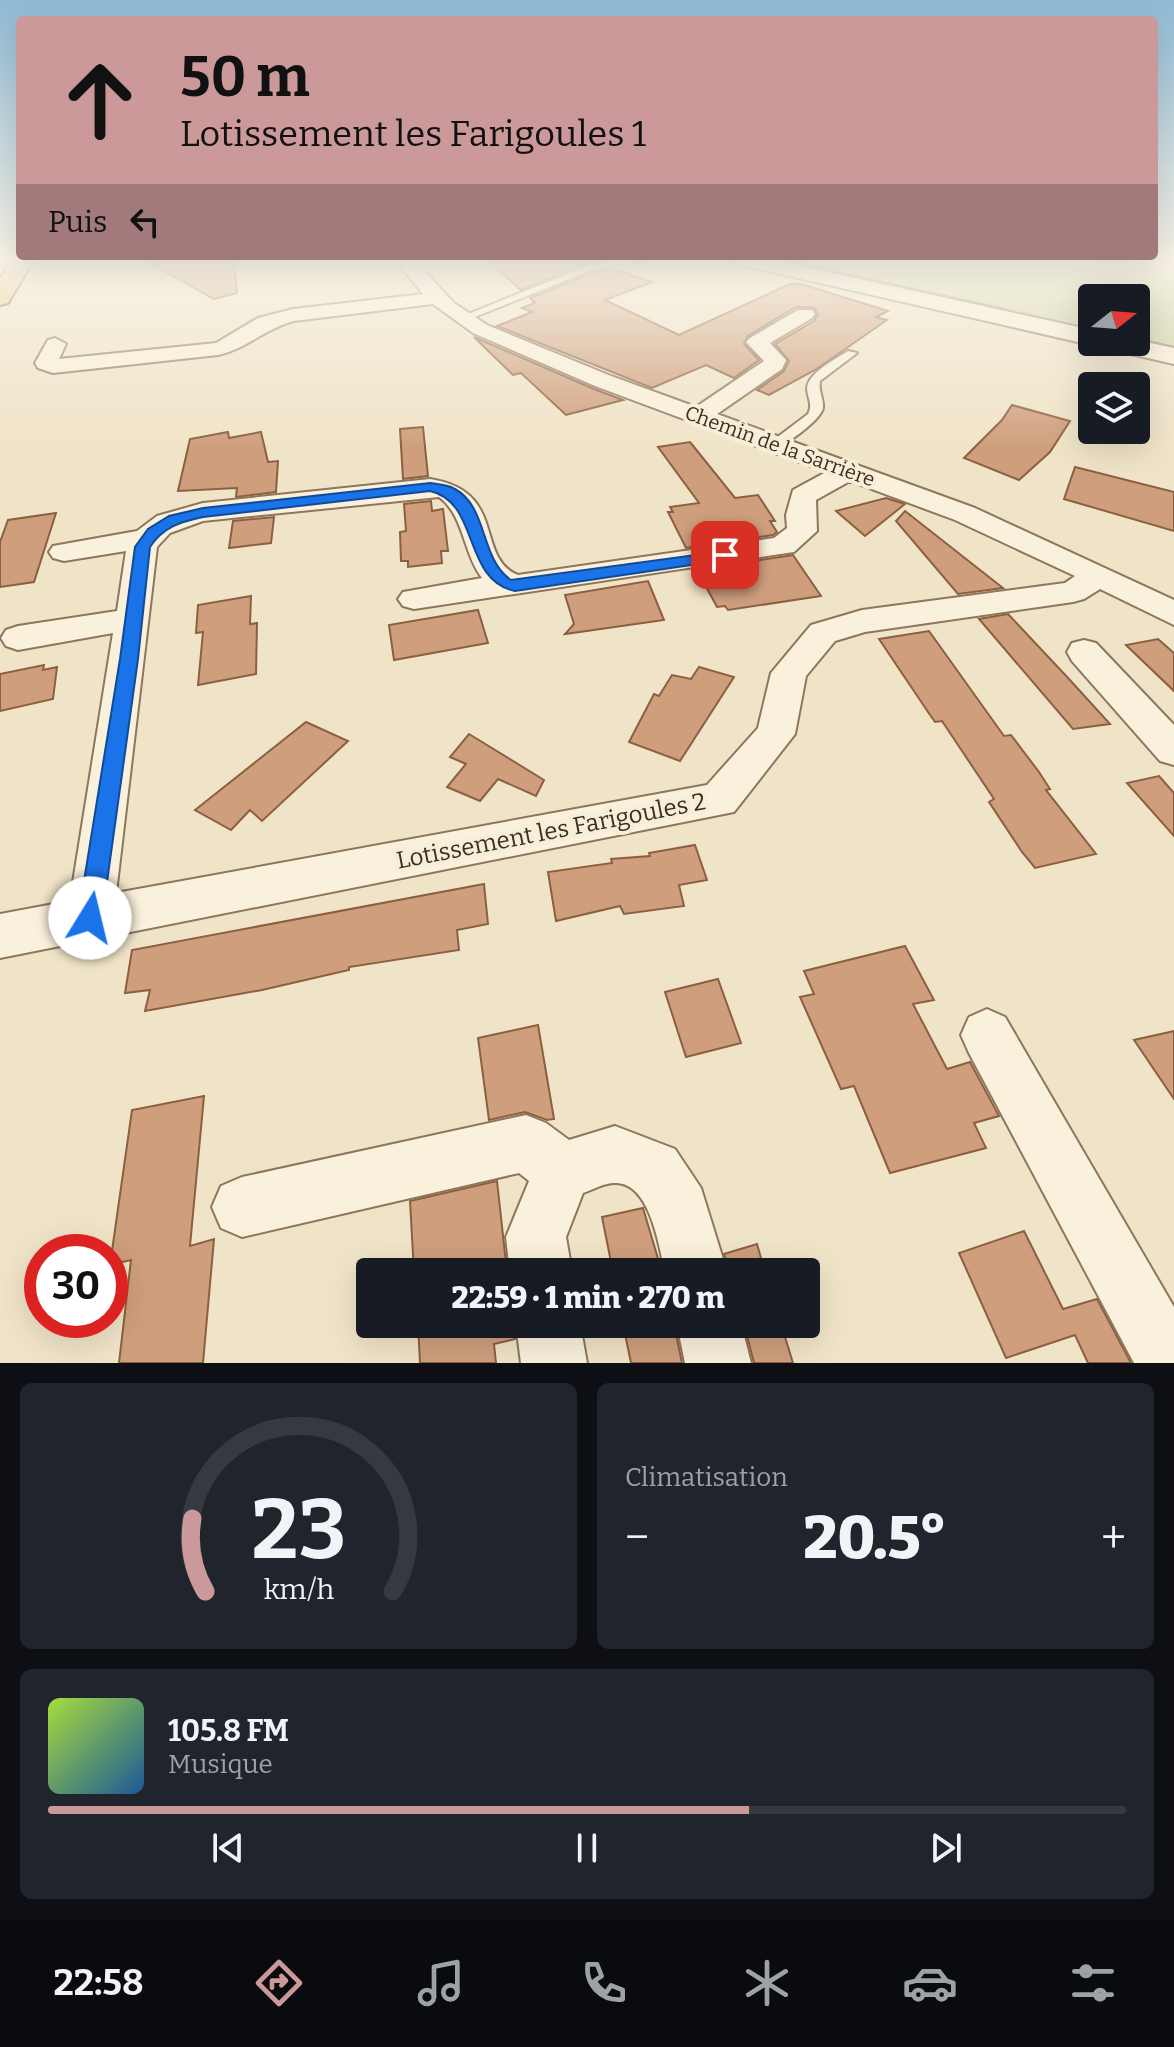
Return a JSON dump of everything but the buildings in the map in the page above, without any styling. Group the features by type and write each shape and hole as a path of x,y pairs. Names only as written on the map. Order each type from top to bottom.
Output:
{"street":[{"path":"55,344 48,365 218,349 233,345 260,325 272,322"},
{"name":"Chemin de la Sarrière","path":"467,322 603,381 965,514 1099,575 1174,614"},
{"path":"697,417 774,364 775,360 757,342 792,322"},
{"path":"1019,322 1078,335"},
{"path":"1150,351 1174,356"},
{"path":"414,599 783,546 802,531 800,515 803,496 849,470"},
{"path":"64,552 145,539 174,519 203,512 430,487 450,491 463,503 483,554 499,579 506,584"},
{"path":"90,918 145,539"},
{"name":"Lotissement les Farigoules 2","path":"0,936 719,800 776,734 789,673 823,633 862,621 1073,592 1099,575"},
{"path":"18,638 133,619"},
{"path":"1084,652 1168,736"},
{"path":"987,1035 1170,1363"},
{"path":"242,1207 526,1143 562,1171"},
{"path":"562,1171 615,1154 655,1169 680,1209 692,1258"},
{"path":"539,1258 536,1237 562,1171"},
{"path":"550,1338 554,1363"},
{"path":"712,1338 718,1363"}],"lane":[{"path":"776,445 813,416 817,408 813,388 815,380 852,353"}],"green space":[{"path":"1038,322 1078,322 1078,331"},
{"path":"1150,322 1174,322 1174,353 1150,346"}],"waterway":[{"path":"1150,343 1174,349"}],"route":[{"path":"90,918 129,659 142,547 145,539 174,519 203,512 430,487 450,491 463,503 483,554 499,579 506,584 515,586 725,555"}]}
